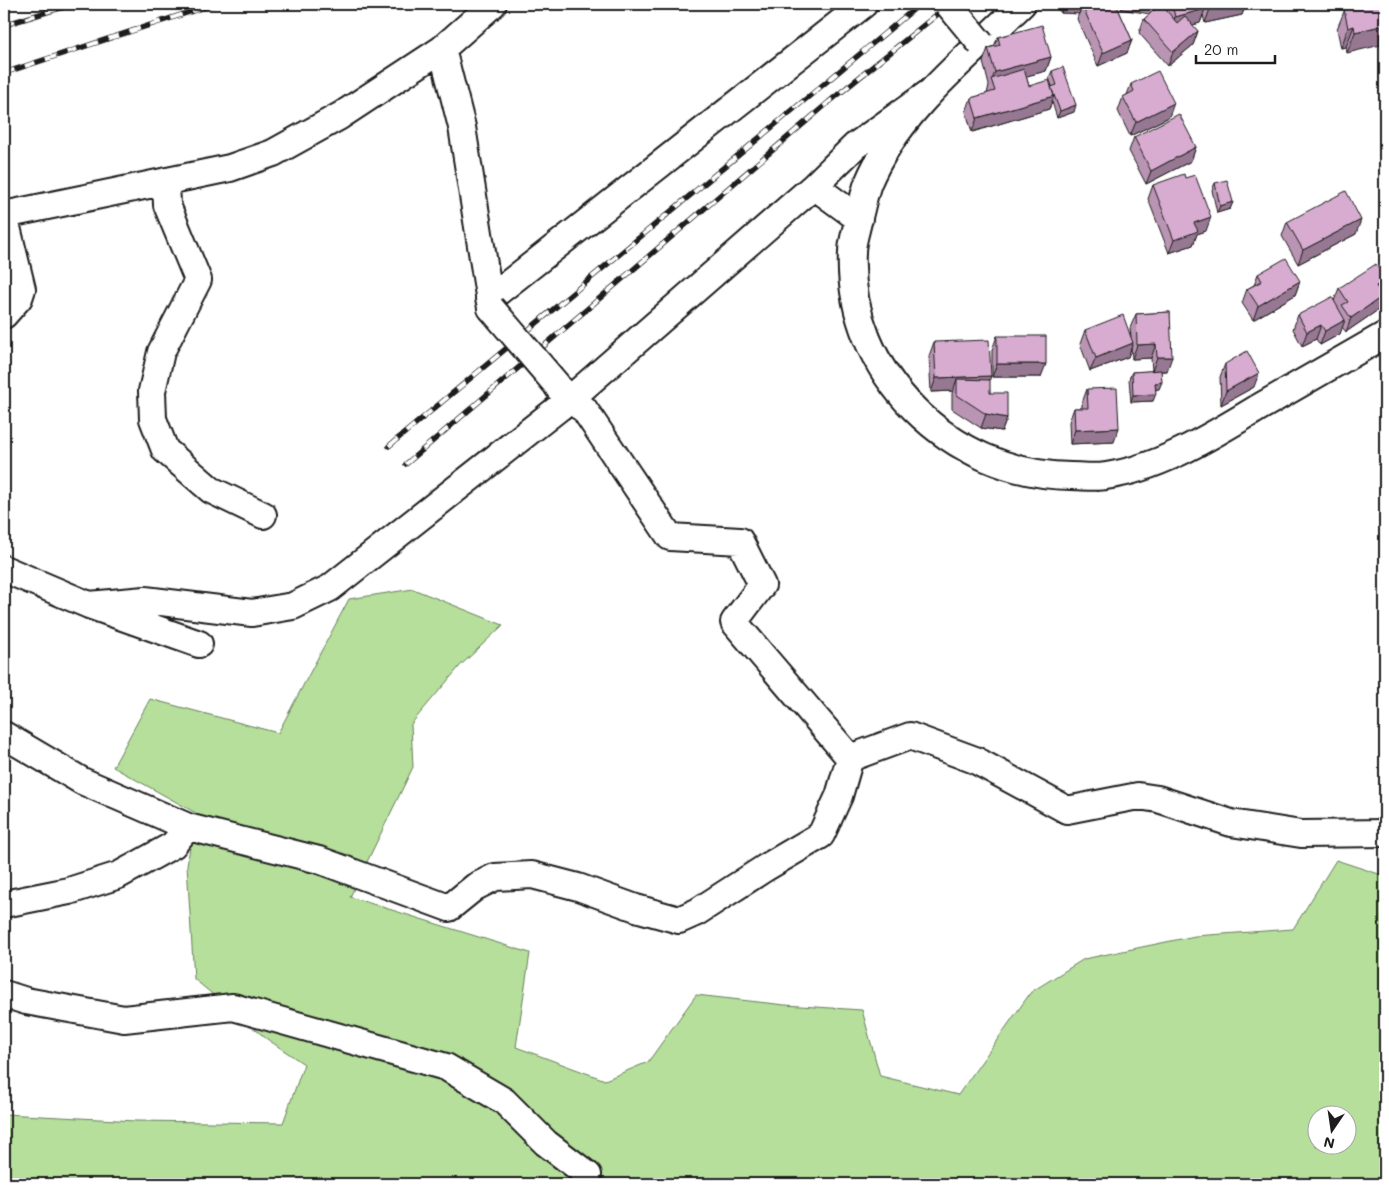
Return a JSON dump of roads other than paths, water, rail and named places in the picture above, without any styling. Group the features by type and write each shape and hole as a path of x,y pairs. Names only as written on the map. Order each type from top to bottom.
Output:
{"street":[{"path":"4,315 19,298 22,290 4,214 230,168 273,154 340,116 442,49 493,4"},
{"path":"490,304 864,4"},
{"path":"948,4 981,44"},
{"path":"89,605 144,600 252,613 294,606 330,588 563,392 814,186 855,146 929,93 1022,4"},
{"path":"442,49 462,127 490,304 563,392 584,409 670,537 740,541 762,585 734,622 850,758"},
{"path":"929,93 888,144 867,185 852,250 854,294 867,341 884,372 904,399 940,433 975,455 1012,468 1048,476 1104,477 1125,472 1188,449 1385,335"},
{"path":"166,181 168,205 198,280 161,352 152,391 153,419 165,450 211,490 263,515"},
{"path":"814,186 859,219"},
{"path":"4,569 89,605 199,644"},
{"path":"4,735 82,781 188,827 319,860 449,908 475,887 495,877 532,875 578,886 636,908 679,920 698,912 765,868 821,836 839,796 850,758"},
{"path":"850,758 910,736 975,760 1068,810 1138,796 1158,799 1231,823 1301,834 1385,833"},
{"path":"4,904 69,891 119,875 173,845 188,827"},
{"path":"4,994 26,1001 124,1019 233,1007 446,1067 504,1101 546,1143 588,1175"}],"railway":[{"path":"4,25 73,4"},
{"path":"4,73 214,4"},
{"path":"389,446 920,4"},
{"path":"406,464 829,102 950,4"}]}
